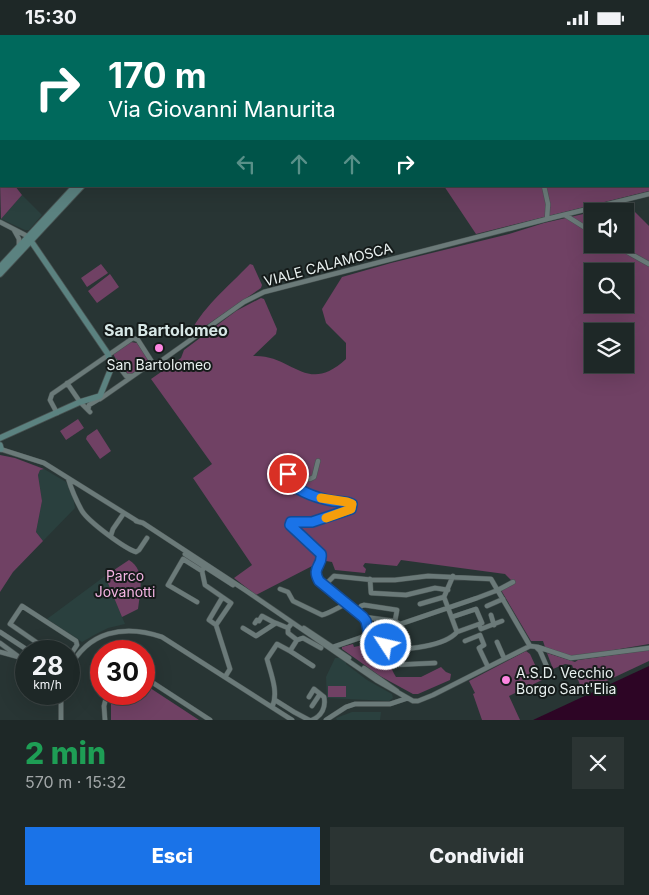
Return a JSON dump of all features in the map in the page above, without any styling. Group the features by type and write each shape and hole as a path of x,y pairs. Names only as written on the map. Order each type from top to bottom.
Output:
{"street":[{"path":"0,274 74,187"},
{"path":"0,267 81,187"},
{"path":"544,187 548,204 547,219"},
{"name":"VIALE CALAMOSCA","path":"80,402 89,411 90,405 96,399 143,369 154,365 244,303 264,292 649,194"},
{"path":"565,215 584,227"},
{"path":"0,222 30,239 109,357 115,361 126,376 134,376"},
{"path":"9,226 17,234 19,247"},
{"path":"629,253 649,264"},
{"path":"57,413 50,400 50,396 135,338 154,365"},
{"path":"0,438 80,402 96,399 100,396 110,371 109,357"},
{"path":"67,383 80,402"},
{"path":"0,449 44,463 124,513 185,557 252,596 394,687 412,701 422,699 504,658 533,646 564,657 578,658 649,648"},
{"path":"318,461 314,477 307,481 296,478 289,473 286,475 293,486 320,498 352,504 351,509 323,520 306,523 294,522 290,524 291,528 321,554 321,561 316,568 319,581 363,617 371,634 386,645 389,663 392,665 435,663"},
{"path":"68,478 84,513 129,550 136,552 147,538"},
{"path":"76,496 80,486"},
{"path":"111,535 124,513"},
{"path":"136,521 143,523 204,568"},
{"path":"185,557 168,585 197,602"},
{"path":"204,568 205,585 231,603 216,625"},
{"path":"324,586 334,576 395,580 428,576 491,579 533,646 540,651 548,667"},
{"path":"420,605 444,597 453,576"},
{"path":"370,579 371,593 406,595 435,588 448,590"},
{"path":"332,648 397,623 498,590 513,581"},
{"path":"280,589 288,593 293,601 322,615 346,604"},
{"path":"444,597 457,632"},
{"path":"222,598 209,620 216,625 230,669 225,677"},
{"path":"487,605 503,599"},
{"path":"357,613 361,606 364,605 397,609 397,623"},
{"path":"34,640 10,624 22,606 74,640"},
{"path":"388,650 429,645 482,623 476,609 452,617"},
{"path":"491,615 494,625"},
{"path":"255,623 262,616 288,628 290,635 297,641"},
{"path":"363,617 397,623"},
{"path":"479,624 481,629 502,621"},
{"path":"243,628 256,637 275,623"},
{"path":"288,628 294,624"},
{"path":"80,652 106,633 138,630 162,637 292,720"},
{"path":"0,632 15,642"},
{"path":"466,641 480,635 484,645 479,648 488,667"},
{"path":"290,651 297,641 303,638 321,648"},
{"path":"497,642 504,658"},
{"path":"0,643 15,654"},
{"path":"272,707 277,701 267,659 277,643 313,666"},
{"path":"332,648 391,690 401,694"},
{"path":"0,652 15,656"},
{"path":"155,684 210,720"},
{"path":"277,701 311,720 317,718 324,706 324,697 314,689 309,697"},
{"path":"390,704 395,698 391,690"},
{"path":"312,706 320,694"},
{"path":"326,720 346,707 355,704 390,704 408,699"},
{"path":"61,705 61,720"},
{"path":"104,705 105,720"}],"shaded area":[{"path":"22,195 42,215 29,230 1,219"},
{"path":"44,469 66,482 72,491 75,508 43,541 36,532 42,501 38,475 40,470"},
{"path":"105,576 125,624 108,628 82,642 47,619"},
{"path":"335,658 342,658 346,661 346,664 367,680 392,694 393,698 389,701 327,698 326,677"},
{"path":"649,666 649,720 533,720"},
{"path":"352,712 381,712 380,720 337,720 336,718"}],"green space":[{"path":"0,187 16,187 22,195 1,219"},
{"path":"445,187 649,187 649,191 601,203 584,203 584,207 476,234"},
{"path":"634,211 649,226 649,644 569,656 545,647 543,641 531,641 501,590 514,583 505,574 401,560 397,566 365,563 363,566 366,569 365,573 335,570 332,562 320,560 318,563 256,595 234,578 252,565 193,478 212,464 151,379 181,358 184,350 236,311 261,298 264,299 277,329 276,334 253,356 267,357 300,371 320,374 332,369 346,359 346,343 326,323 322,309 342,277 509,234 544,223 584,214 584,253 634,253"},
{"path":"101,264 108,273 87,287 81,278"},
{"path":"250,264 253,265 262,285 261,288 188,338 193,327 207,308"},
{"path":"110,274 119,287 97,303 88,291"},
{"path":"131,342 137,343 150,362 132,374 125,374 113,354"},
{"path":"78,419 84,428 66,440 60,431"},
{"path":"97,429 111,451 100,459 86,439 87,436"},
{"path":"0,455 15,458 44,469 40,470 38,475 42,501 36,532 43,541 13,572 0,592"},
{"name":"Parco Jovanotti","path":"129,560 138,569 140,575 140,596 138,609 122,617 105,576"},
{"path":"353,644 354,647 363,645 365,649 381,646 396,677 421,677 441,667 451,674 450,680 418,694 413,694 380,676 342,649 342,647"},
{"path":"649,650 649,661 583,692 572,665 565,664 553,669 547,653 575,662"},
{"name":"A.S.D. Vecchio Borgo Sant'Elia","path":"526,651 530,654 542,680 509,696 520,720 482,720 473,694 475,693 469,681"},
{"path":"328,686 346,686 346,697 328,697"},
{"path":"155,691 199,720 111,720 111,705 155,705"}],"slow traffic":[{"path":"321,498 351,503 353,507 326,518"}],"place":[{"name":"San Bartolomeo","path":"159,348"},
{"name":"A.S.D. Vecchio Borgo Sant'Elia","path":"506,680"}],"district":[{"name":"San Bartolomeo","path":"166,330"}],"route":[{"path":"288,474 286,478 297,488 320,498 352,504 353,507 351,509 323,520 306,523 291,522 290,525 291,528 321,554 321,561 316,568 316,577 319,581 363,617 366,621 369,635 374,634 386,645"}]}
